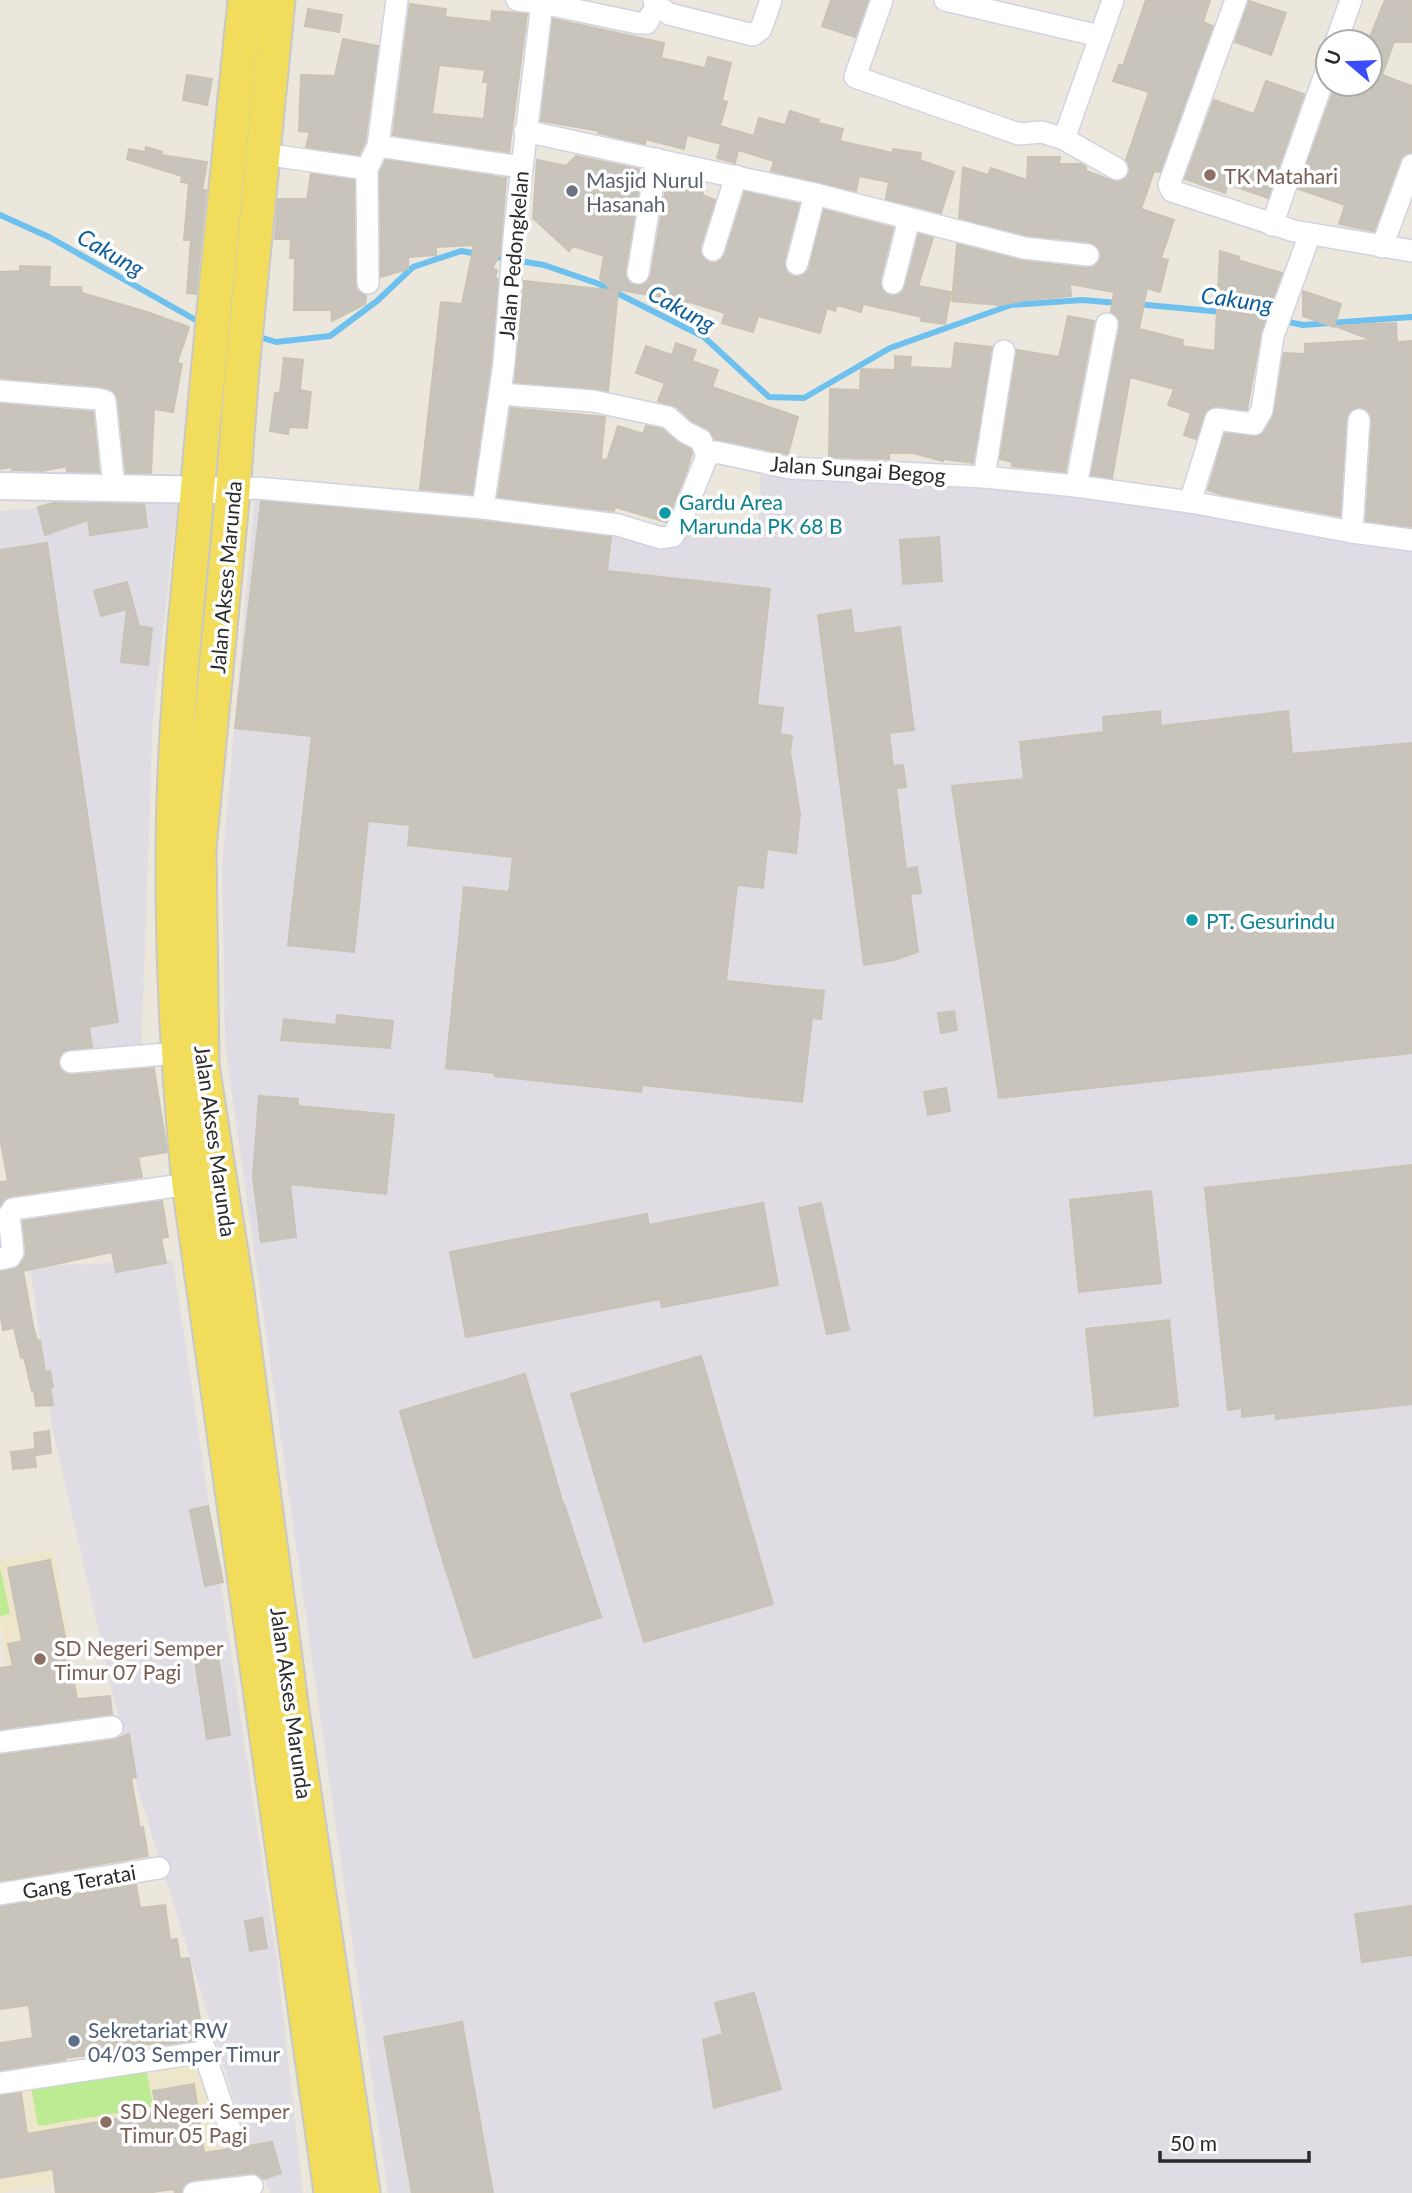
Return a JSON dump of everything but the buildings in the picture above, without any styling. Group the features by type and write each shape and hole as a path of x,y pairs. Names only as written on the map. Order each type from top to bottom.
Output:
{"main road":[{"name":"Jalan Akses Marunda","path":"245,0 208,364 179,695 173,842 178,1052 189,1184 331,2193"},
{"name":"Jalan Akses Marunda","path":"278,0 199,849 202,1066 236,1284 292,1711 363,2193"}],"street":[{"path":"368,284 368,169 378,146 397,0"},
{"path":"517,0 639,23 647,23 654,4 669,14 753,35 761,29 771,0"},
{"path":"882,0 855,77 1019,134 1042,132 1064,139 1117,169"},
{"path":"945,0 1100,36"},
{"path":"1064,139 1113,0"},
{"path":"1236,0 1169,185 1171,191 1272,225 1412,251"},
{"path":"1341,28 1351,0"},
{"name":"Jalan Pedongkelan","path":"483,508 499,394 514,226 542,3"},
{"path":"1272,225 1317,98"},
{"path":"525,131 816,194 1024,248 1088,255"},
{"path":"378,146 521,167"},
{"path":"264,154 368,169"},
{"path":"638,273 657,159"},
{"path":"1382,247 1412,165"},
{"path":"713,250 736,176"},
{"path":"797,264 816,194"},
{"path":"893,284 909,219"},
{"path":"1190,502 1216,419 1254,424 1262,410 1273,336 1310,234"},
{"path":"1076,486 1107,324"},
{"path":"984,477 1004,351"},
{"path":"0,391 105,401 114,487"},
{"path":"0,486 197,490 257,488 483,508 618,524 662,538 673,536 707,456 701,440 685,432 668,417 593,401 499,394"},
{"path":"1352,532 1359,420"},
{"name":"Jalan Sungai Begog","path":"707,456 716,452 790,468 984,477 1076,486 1190,502 1352,532 1412,540"},
{"path":"71,1062 178,1052"},
{"path":"0,1259 10,1257 13,1252 9,1215 13,1209 189,1184"},
{"path":"0,1742 111,1727"},
{"name":"Gang Teratai","path":"0,1894 159,1868"},
{"path":"0,2083 205,2051 231,2132"},
{"path":"194,2193 252,2186"}],"shaded area":[{"path":"761,458 1171,490 1412,541 1412,2193 388,2193 225,1045 222,866 256,483 758,540"},
{"path":"179,487 153,719 141,1059 0,1072 0,511 58,507"},
{"path":"173,1261 278,1969 303,2193 270,2193 239,2115 126,1751 52,1426 30,1266"},
{"name":"SD Negeri Semper Timur 07 Pagi","path":"53,1550 80,1696 16,1709 0,1622 0,1560"},
{"name":"SD Negeri Semper Timur 05 Pagi","path":"200,2053 217,2158 0,2193 0,2086"}],"green space":[{"path":"0,1567 10,1614 0,1616"},
{"path":"146,2067 153,2107 38,2126 31,2087"}],"waterway":[{"name":"Cakung","path":"0,215 49,237 201,323"},
{"name":"Cakung","path":"256,336 276,342 330,336 377,301 413,267 461,251 479,254"},
{"name":"Cakung","path":"490,256 544,265 599,284 704,337 769,397 804,398 890,348 1011,305 1082,300 1118,303"},
{"name":"Cakung","path":"1136,304 1223,312"},
{"name":"Cakung","path":"1258,316 1303,325 1412,317"}],"place":[{"name":"TK Matahari","path":"1210,175"},
{"name":"Masjid Nurul Hasanah","path":"572,191"},
{"name":"Gardu Area Marunda PK 68 B","path":"665,513"},
{"name":"PT. Gesurindu","path":"1192,920"},
{"name":"SD Negeri Semper Timur 07 Pagi","path":"40,1659"},
{"name":"Sekretariat RW 04/03 Semper Timur","path":"74,2041"},
{"name":"SD Negeri Semper Timur 05 Pagi","path":"106,2122"}]}
